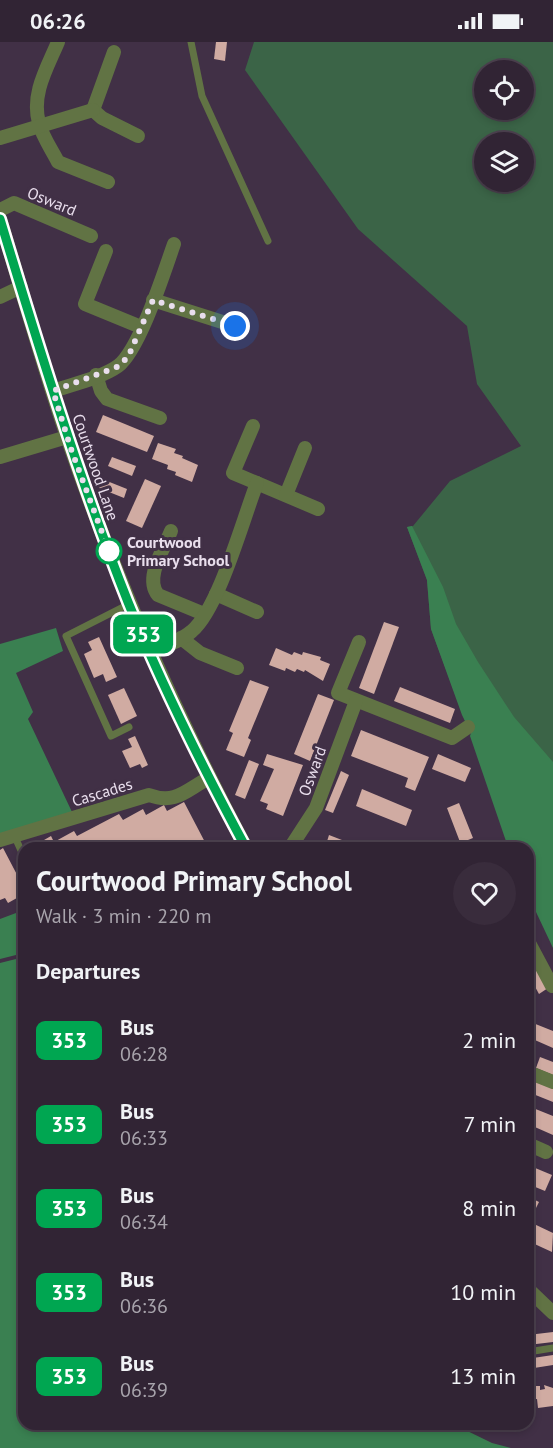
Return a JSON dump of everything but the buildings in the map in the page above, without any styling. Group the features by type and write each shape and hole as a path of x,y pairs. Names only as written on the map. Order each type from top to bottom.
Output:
{"street":[{"path":"58,42 39,87 37,100 39,124 58,162 108,182"},
{"path":"93,110 114,52"},
{"path":"0,138 39,124 93,110"},
{"path":"93,110 102,118 138,136"},
{"name":"Osward","path":"0,210 14,203 91,236"},
{"name":"Courtwood Lane","path":"0,219 67,437 129,604 209,778 243,842"},
{"path":"53,391 117,367 128,357 174,244"},
{"path":"106,251 85,304 141,327"},
{"path":"0,297 21,287"},
{"path":"153,300 235,326"},
{"path":"96,375 100,392 107,399 160,418"},
{"path":"253,426 233,473 318,509"},
{"path":"0,457 67,437"},
{"path":"286,495 305,448"},
{"path":"151,652 192,632 204,614 216,594 256,483"},
{"path":"171,531 152,579 154,589 158,595 204,614"},
{"path":"216,594 257,612"},
{"path":"181,638 200,653 237,668"},
{"path":"359,642 338,693 452,738 468,727"},
{"name":"Osward","path":"294,842 316,808 356,701"},
{"name":"Cascades","path":"7,838 149,795 163,800 180,796 209,778"},
{"path":"534,952 552,986"},
{"path":"534,1074 553,1082"},
{"path":"534,1147 546,1152"},
{"path":"534,1295 553,1313"}],"lane":[{"path":"191,42 202,96 268,241"},
{"path":"129,604 66,636 111,736 129,728"},
{"path":"7,838 18,850"},
{"path":"534,1351 553,1348"}],"green space":[{"path":"254,42 553,42 553,804 465,721 431,629 427,580 407,527 413,526 450,481 521,446 477,384 467,326 358,229 245,70"},
{"path":"412,526 443,587 456,624 478,662 514,717 553,762 553,948 534,908 534,842 506,842 470,736 471,733 462,715 431,629 427,580 407,527"},
{"path":"56,628 63,651 16,673 33,712 28,719 72,812 0,834 0,644"},
{"path":"18,913 18,954 0,959 0,919"},
{"path":"18,958 18,1430 465,1430 492,1443 511,1448 0,1448 0,963"}],"bus line":[{"name":"353","path":"0,219 67,437 129,604 209,778 243,842"}],"place":[{"name":"Courtwood Primary School","path":"109,551"}],"route":[{"path":"109,551 87,495 53,391 117,367 128,357 153,300 235,326"}]}
